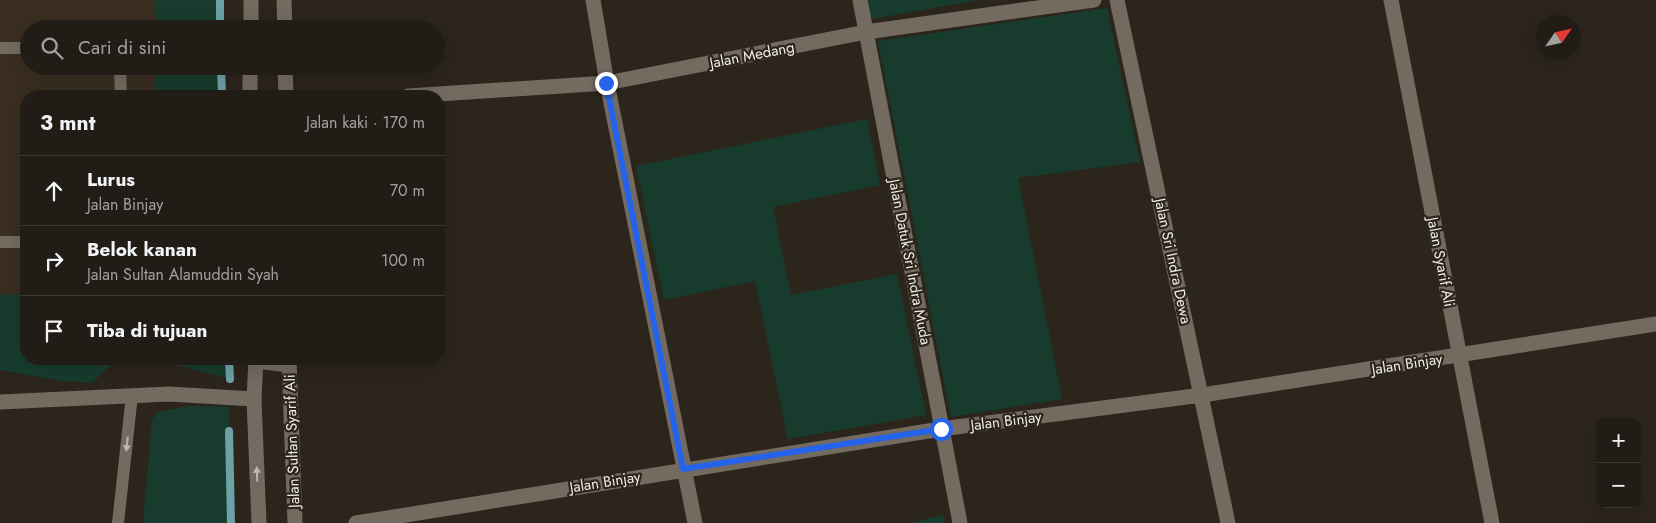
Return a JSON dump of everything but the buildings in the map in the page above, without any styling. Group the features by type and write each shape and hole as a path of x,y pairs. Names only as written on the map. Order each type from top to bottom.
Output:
{"street":[{"path":"250,20 251,0"},
{"path":"284,0 284,20"},
{"path":"593,0 606,83 695,523"},
{"name":"Jalan Datuk Sri Indra Muda","path":"860,0 960,523"},
{"name":"Jalan Medang","path":"445,94 606,83 866,32 1094,0"},
{"name":"Jalan Sri Indra Dewa","path":"1117,0 1228,523"},
{"name":"Jalan Syarif Ali","path":"1391,0 1492,523"},
{"path":"250,75 250,90"},
{"path":"286,75 286,90"},
{"name":"Jalan Binjay","path":"356,523 941,429 1202,395 1656,324"},
{"path":"256,365 254,400 259,523"},
{"name":"Jalan Sultan Syarif Ali","path":"289,365 295,523"},
{"path":"0,402 169,394 254,400"}],"lane":[{"path":"0,48 20,48"},
{"path":"120,75 121,90"},
{"path":"0,242 20,242"},
{"path":"118,523 132,395"}],"shaded area":[{"path":"0,0 155,0 155,20 20,20 20,75 155,75 155,90 20,90 20,294 0,295"}],"green space":[{"path":"155,0 221,0 222,20 155,20"},
{"path":"862,0 979,0 866,20"},
{"path":"1107,8 1140,162 1018,178 1062,399 951,417 878,41"},
{"path":"155,75 223,75 223,90 155,90"},
{"path":"867,119 880,185 773,207 791,295 897,274 926,415 788,439 755,281 664,300 636,166"},
{"path":"20,294 20,365 112,365 91,383 62,381 0,370 0,295"},
{"path":"176,365 229,365 230,379"},
{"path":"189,406 229,407 231,523 143,523 152,420 157,412"},
{"path":"944,515 945,523 908,523"}],"waterway":[{"path":"220,0 220,20"},
{"path":"221,75 222,90"},
{"path":"229,365 230,379"},
{"path":"229,431 231,523"}],"route":[{"path":"606,83 683,469 941,429"}]}
